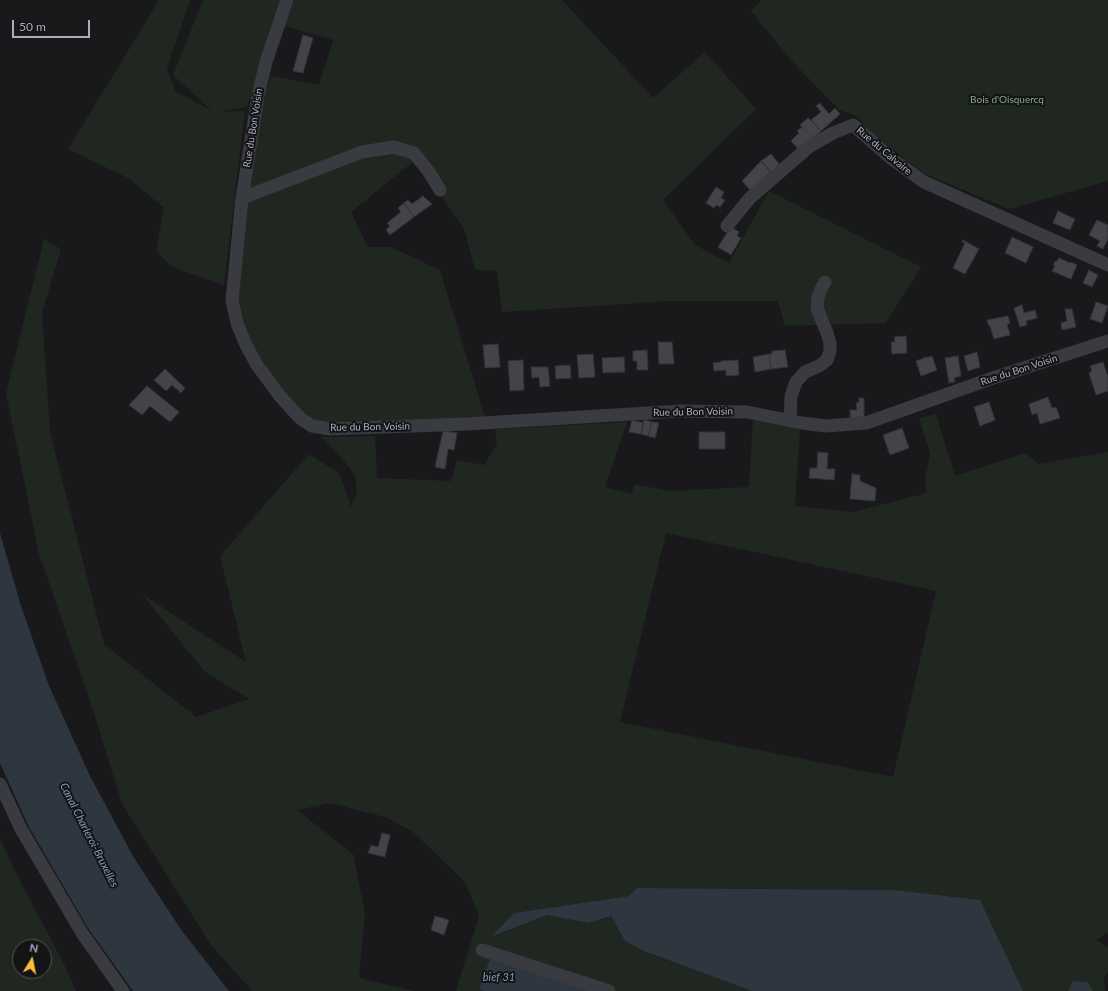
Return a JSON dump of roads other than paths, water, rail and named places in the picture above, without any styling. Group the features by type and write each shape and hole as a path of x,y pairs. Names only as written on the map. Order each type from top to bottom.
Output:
{"street":[{"name":"Rue du Bon Voisin","path":"287,0 266,62 258,96 242,198 232,301 237,323 246,345 257,365 279,395 300,418 312,426 330,429 466,424 682,411 747,412 790,421 826,426 866,423 994,378 1108,341"},
{"name":"Rue du Calvaire","path":"727,226 750,198 810,146 833,133 853,125 892,159 924,182 1108,265"},
{"path":"242,198 362,152 394,147 414,153 430,172 440,190"},
{"path":"790,421 791,396 796,382 805,372 819,366 827,360 830,351 828,333 817,308 818,297 825,282"},
{"path":"0,784 21,830 82,933 123,991"},
{"path":"482,950 610,991"}],"water":[{"name":"Canal Charleroi-Bruxelles","path":"0,533 21,606 49,686 90,776 134,858 182,931 229,991 133,991 88,928 29,827 0,763"},
{"path":"637,888 895,890 980,900 1023,991 752,991 644,951 625,941 611,916 588,923 547,915 491,937 514,913 629,896"},
{"name":"bief 31","path":"490,959 595,991 484,991 479,989"},
{"path":"1073,981 1088,982 1093,991 1068,991"}],"park label":[{"name":"Bois d'Oisquercq","path":"1007,100"}]}
